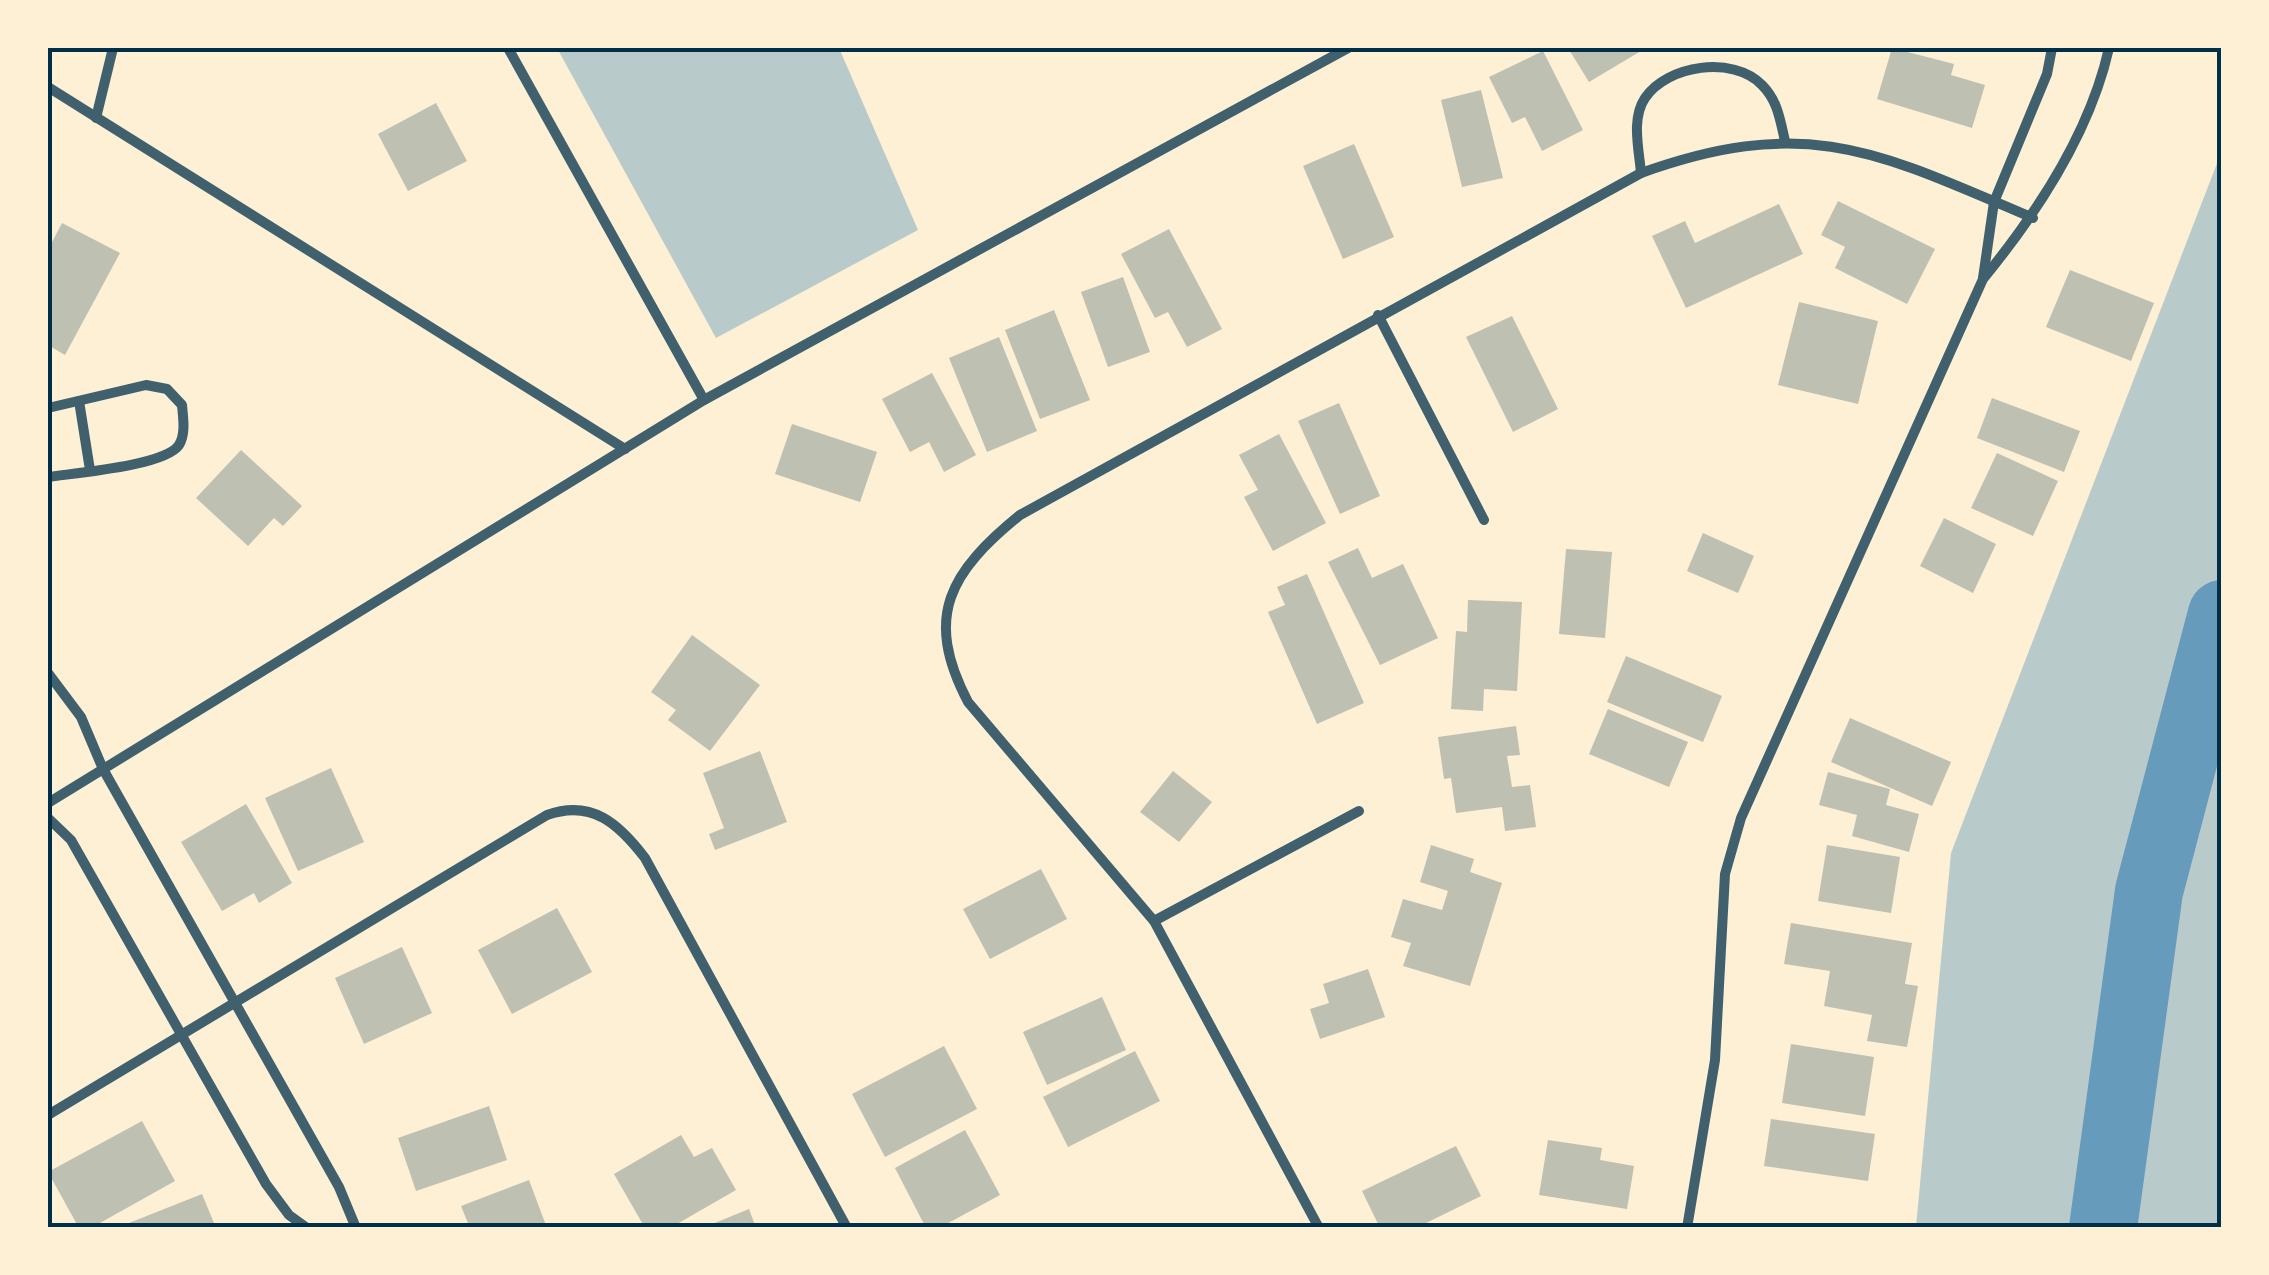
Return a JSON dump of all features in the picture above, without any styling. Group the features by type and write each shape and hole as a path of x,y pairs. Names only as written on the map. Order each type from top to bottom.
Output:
{"street":[{"path":"96,118 113,48"},
{"path":"508,48 704,400"},
{"path":"48,803 704,400 1348,48"},
{"path":"1983,279 1994,202 2048,74 2052,48"},
{"path":"1687,1228 1715,1060 1725,874 1741,818 1983,279 2034,218 2101,84 2109,48"},
{"path":"1641,173 1636,124 1644,99 1668,75 1699,68 1734,72 1759,81 1776,102 1784,141"},
{"path":"48,87 625,449"},
{"path":"1319,1228 1154,921 968,702 948,664 946,623 955,584 978,549 1020,515 1378,315 1641,173 1714,149 1784,141 1855,148 2034,218"},
{"path":"1378,315 1484,520"},
{"path":"48,408 146,386 167,390 182,405 179,444 163,458 48,477"},
{"path":"80,400 90,470"},
{"path":"48,673 80,717 103,769 339,1187 356,1228"},
{"path":"48,1115 547,814 565,808 594,812 622,828 644,858 847,1228"},
{"path":"1154,921 1358,811"},
{"path":"48,818 71,840 179,1037 266,1184 288,1215 307,1228"}],"shaded area":[{"path":"557,48 839,48 918,230 716,338"},
{"path":"2221,153 2221,1227 1916,1227 1951,853"}],"building":[{"path":"1568,48 1646,48 1589,82"},
{"path":"1892,48 1954,64 1951,75 1985,85 1972,128 1877,99"},
{"path":"1543,51 1583,130 1542,151 1525,117 1512,123 1489,77"},
{"path":"1481,90 1503,178 1462,187 1441,100"},
{"path":"436,103 467,161 408,191 378,134"},
{"path":"1354,144 1394,237 1343,259 1303,166"},
{"path":"1838,201 1935,249 1907,304 1835,268 1845,247 1821,235"},
{"path":"1779,204 1803,254 1686,308 1652,236 1685,221 1695,243"},
{"path":"62,223 120,253 65,355 48,345 48,250"},
{"path":"1169,229 1222,329 1187,347 1168,312 1155,318 1121,254"},
{"path":"2070,270 2154,303 2131,361 2046,327"},
{"path":"1123,277 1150,352 1108,367 1081,292"},
{"path":"1799,302 1878,321 1858,404 1778,385"},
{"path":"1054,310 1090,400 1040,419 1005,330"},
{"path":"1512,316 1558,409 1513,432 1466,337"},
{"path":"999,337 1037,431 987,452 949,358"},
{"path":"932,373 976,455 944,472 929,442 910,452 882,399"},
{"path":"1992,398 2080,431 2064,472 1977,438"},
{"path":"1339,403 1380,496 1340,514 1298,421"},
{"path":"792,424 877,452 860,502 775,474"},
{"path":"1279,434 1326,523 1273,551 1244,497 1258,490 1239,455"},
{"path":"241,450 302,506 283,526 274,518 248,546 196,498"},
{"path":"1997,453 2058,481 2033,536 1971,508"},
{"path":"1944,518 1996,544 1973,593 1920,566"},
{"path":"1703,533 1754,556 1738,593 1687,571"},
{"path":"1358,548 1372,578 1403,564 1438,638 1380,665 1328,562"},
{"path":"1566,549 1612,552 1605,638 1559,634"},
{"path":"1307,574 1364,703 1317,724 1268,612 1285,605 1277,587"},
{"path":"1468,600 1522,602 1517,691 1484,689 1483,711 1451,709 1456,631 1467,632"},
{"path":"692,635 760,685 710,751 668,720 676,710 651,692"},
{"path":"1626,656 1722,696 1703,742 1607,702"},
{"path":"1608,709 1688,742 1669,787 1589,754"},
{"path":"1850,718 1951,762 1932,806 1831,762"},
{"path":"1516,726 1520,755 1507,756 1512,787 1530,785 1536,827 1505,831 1502,807 1456,813 1451,778 1444,779 1438,737"},
{"path":"760,751 787,822 715,850 709,834 724,828 703,773"},
{"path":"331,768 364,842 298,871 265,798"},
{"path":"1173,771 1212,802 1179,842 1140,812"},
{"path":"1828,772 1890,789 1886,805 1919,814 1909,852 1852,836 1857,815 1819,805"},
{"path":"246,804 292,883 259,903 254,893 222,911 181,842"},
{"path":"1431,845 1474,859 1470,872 1502,883 1470,986 1403,966 1411,943 1391,937 1403,899 1442,910 1448,891 1420,882"},
{"path":"1827,845 1900,857 1891,913 1818,901"},
{"path":"1041,869 1067,919 990,959 963,909"},
{"path":"557,908 592,972 512,1014 478,950"},
{"path":"1791,923 1912,943 1905,984 1918,986 1907,1047 1867,1041 1872,1015 1824,1006 1830,971 1784,964"},
{"path":"402,947 432,1013 364,1044 335,978"},
{"path":"1368,969 1385,1017 1320,1039 1310,1009 1329,1003 1323,984"},
{"path":"1102,997 1126,1050 1047,1085 1023,1032"},
{"path":"1791,1044 1874,1057 1865,1116 1782,1103"},
{"path":"944,1046 977,1109 885,1157 852,1094"},
{"path":"1135,1051 1160,1101 1068,1147 1043,1097"},
{"path":"489,1106 507,1160 416,1191 398,1138"},
{"path":"1771,1119 1875,1134 1868,1181 1764,1166"},
{"path":"142,1121 175,1181 91,1228 79,1228 48,1172"},
{"path":"965,1130 1000,1195 939,1228 926,1228 895,1168"},
{"path":"681,1135 694,1157 712,1148 736,1190 670,1228 645,1228 614,1174"},
{"path":"1548,1140 1602,1148 1600,1160 1634,1166 1627,1209 1539,1195"},
{"path":"1456,1146 1481,1196 1416,1228 1380,1228 1362,1191"},
{"path":"529,1180 547,1228 470,1228 461,1206"},
{"path":"202,1194 216,1228 131,1228 129,1223"},
{"path":"749,1209 756,1228 705,1228 705,1227"}],"waterway":[{"path":"2103,1228 2149,891 2222,614"}]}
